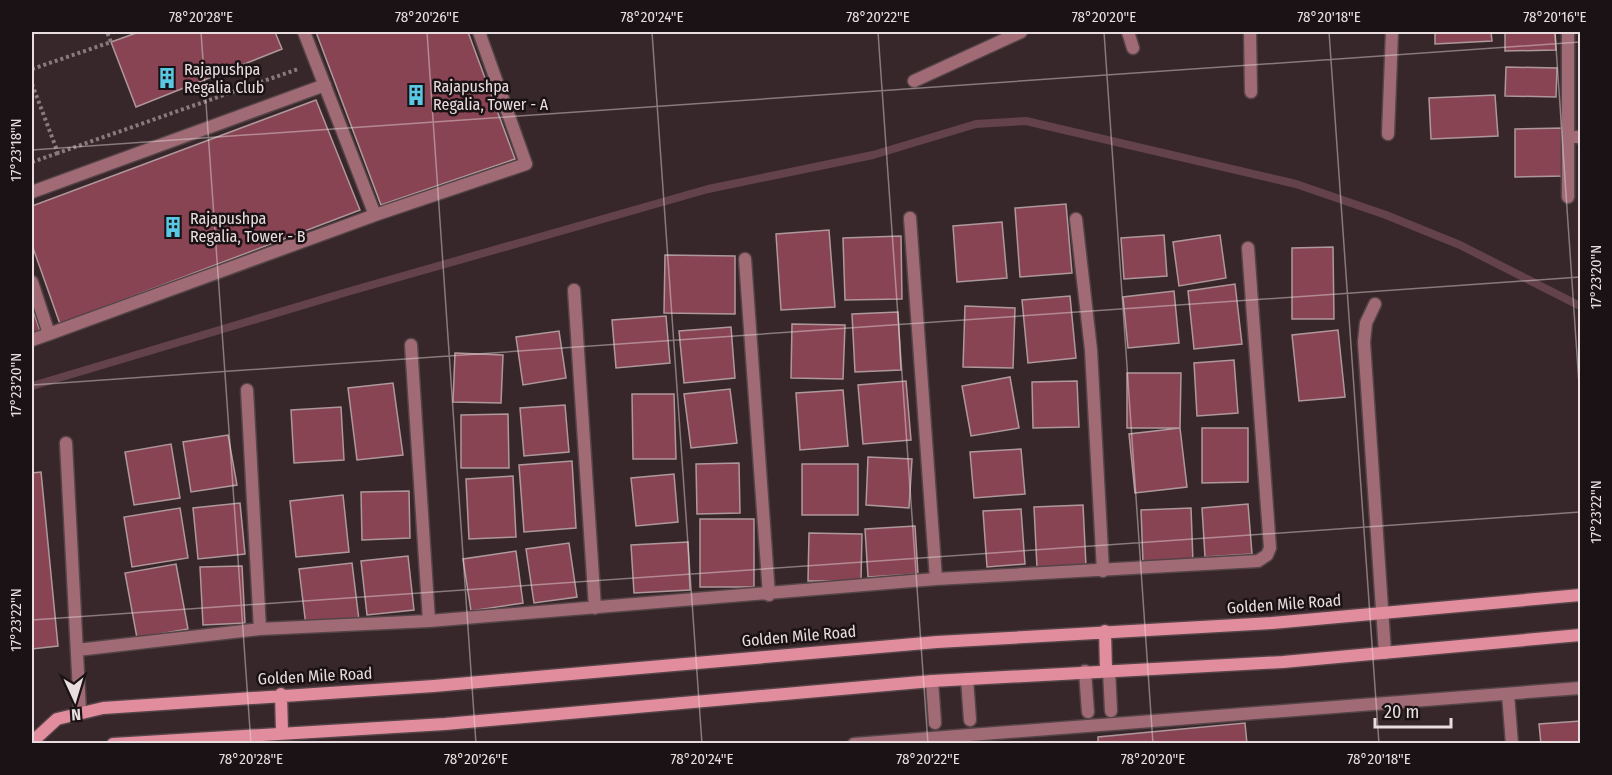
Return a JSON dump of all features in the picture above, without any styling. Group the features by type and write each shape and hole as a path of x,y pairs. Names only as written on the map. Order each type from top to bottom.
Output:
{"street":[{"path":"304,32 375,215"},
{"path":"32,340 375,215 526,164 479,32"},
{"path":"914,81 1021,32"},
{"path":"1128,32 1133,48"},
{"path":"1250,32 1251,92"},
{"path":"1388,134 1392,32"},
{"path":"1568,32 1574,137 1568,197"},
{"path":"32,192 325,85"},
{"path":"910,218 936,579"},
{"path":"1076,219 1091,350 1103,571"},
{"path":"77,650 260,629 429,621 769,595 936,579 1258,561 1267,555 1270,548 1270,535 1248,248"},
{"path":"745,260 769,595"},
{"path":"32,282 49,334"},
{"path":"574,290 595,608"},
{"path":"1375,304 1366,323 1364,342 1385,652"},
{"path":"411,345 429,621"},
{"path":"247,390 260,629"},
{"path":"66,443 80,711"},
{"name":"Golden Mile Road","path":"32,742 57,719 80,711 281,694 434,686 771,655 1105,631 1272,623 1581,595"},
{"path":"1105,631 1111,711"},
{"path":"113,744 282,732 445,724 932,681 1283,662 1581,635"},
{"path":"1085,671 1088,712"},
{"path":"967,679 970,720"},
{"path":"932,681 935,723"},
{"path":"854,744 1581,688"},
{"path":"281,694 282,732"},
{"path":"1508,694 1512,744"}],"path":[{"path":"32,69 111,42 107,32"},
{"path":"32,162 316,63"},
{"path":"32,84 58,153"}],"building":[{"name":"Rajapushpa Regalia Club","path":"139,32 275,32 282,49 136,107 111,42"},
{"name":"Rajapushpa Regalia, Tower - A","path":"316,32 468,32 515,159 381,205"},
{"path":"1435,32 1491,32 1492,41 1435,44"},
{"path":"1505,32 1555,32 1556,50 1505,51"},
{"path":"1506,67 1557,68 1556,97 1505,96"},
{"path":"1495,95 1498,136 1431,139 1429,98"},
{"name":"Rajapushpa Regalia, Tower - B","path":"316,100 360,210 60,324 32,245 32,206"},
{"path":"1564,128 1565,176 1515,177 1515,129"},
{"path":"1066,204 1072,273 1020,277 1015,208"},
{"path":"1002,222 1007,278 957,282 953,226"},
{"path":"829,230 835,307 781,310 776,234"},
{"path":"1164,235 1167,276 1124,279 1121,238"},
{"path":"1220,235 1226,278 1179,286 1173,242"},
{"path":"901,236 902,299 845,300 843,238"},
{"path":"1333,247 1334,319 1292,319 1292,248"},
{"path":"665,255 735,256 735,314 664,313"},
{"path":"1235,284 1242,344 1194,349 1188,291"},
{"path":"1174,291 1179,343 1128,348 1123,297"},
{"path":"1070,296 1076,358 1028,363 1022,300"},
{"path":"965,306 1015,308 1013,368 963,367"},
{"path":"32,307 40,331 32,334"},
{"path":"898,312 901,370 855,372 852,314"},
{"path":"666,316 670,363 616,368 612,320"},
{"path":"792,324 845,325 843,379 791,378"},
{"path":"731,327 735,378 684,383 679,331"},
{"path":"1338,330 1345,397 1299,401 1292,335"},
{"path":"559,331 566,378 523,385 516,337"},
{"path":"455,353 503,355 501,403 453,402"},
{"path":"1234,360 1238,413 1197,416 1194,363"},
{"path":"1127,373 1181,373 1180,428 1127,428"},
{"path":"1010,377 1019,428 971,436 962,386"},
{"path":"906,381 911,440 863,444 858,385"},
{"path":"1077,381 1079,427 1033,428 1032,382"},
{"path":"393,383 403,455 357,460 348,388"},
{"path":"730,389 737,443 691,448 684,394"},
{"path":"843,390 848,446 800,450 796,393"},
{"path":"632,394 674,394 676,459 633,459"},
{"path":"565,405 569,452 524,456 520,408"},
{"path":"341,407 344,460 294,463 291,410"},
{"path":"508,414 509,468 461,468 461,415"},
{"path":"1180,428 1187,487 1135,493 1129,434"},
{"path":"1202,428 1248,428 1248,482 1202,483"},
{"path":"228,435 237,485 191,492 183,442"},
{"path":"171,444 180,498 134,505 125,452"},
{"path":"1021,449 1025,494 974,498 970,452"},
{"path":"868,457 912,459 909,508 866,505"},
{"path":"572,461 576,528 524,532 519,465"},
{"path":"739,463 740,513 697,514 696,464"},
{"path":"802,464 858,464 858,515 802,515"},
{"path":"41,472 58,646 32,649 32,473"},
{"path":"674,474 678,522 636,526 631,478"},
{"path":"513,476 516,537 469,539 466,479"},
{"path":"409,491 410,538 362,540 361,492"},
{"path":"343,495 349,552 296,557 290,501"},
{"path":"240,503 245,554 198,559 193,508"},
{"path":"1248,504 1252,554 1205,557 1202,508"},
{"path":"1083,505 1086,566 1037,568 1034,507"},
{"path":"180,508 188,558 132,567 124,517"},
{"path":"1191,508 1193,562 1143,563 1141,510"},
{"path":"1021,509 1025,564 987,567 983,511"},
{"path":"700,519 754,519 754,587 700,587"},
{"path":"915,526 918,574 868,577 865,529"},
{"path":"809,533 862,534 861,581 808,581"},
{"path":"688,542 690,590 634,593 631,545"},
{"path":"569,543 577,597 534,603 526,549"},
{"path":"516,551 523,603 471,611 463,559"},
{"path":"408,556 414,610 367,615 361,561"},
{"path":"352,563 359,620 306,626 299,569"},
{"path":"176,564 188,629 137,638 125,573"},
{"path":"242,566 245,623 203,625 200,567"},
{"path":"1580,721 1580,744 1541,744 1539,724"},
{"path":"1245,723 1247,744 1098,744 1098,737"}],"waterway":[{"path":"32,386 347,292 708,189 873,155 976,124 1026,121 1296,184 1386,215 1460,245 1580,306"}],"place":[{"name":"Rajapushpa Regalia Club","path":"167,78"},
{"name":"Rajapushpa Regalia, Tower - A","path":"416,95"},
{"name":"Rajapushpa Regalia, Tower - B","path":"173,227"}]}
